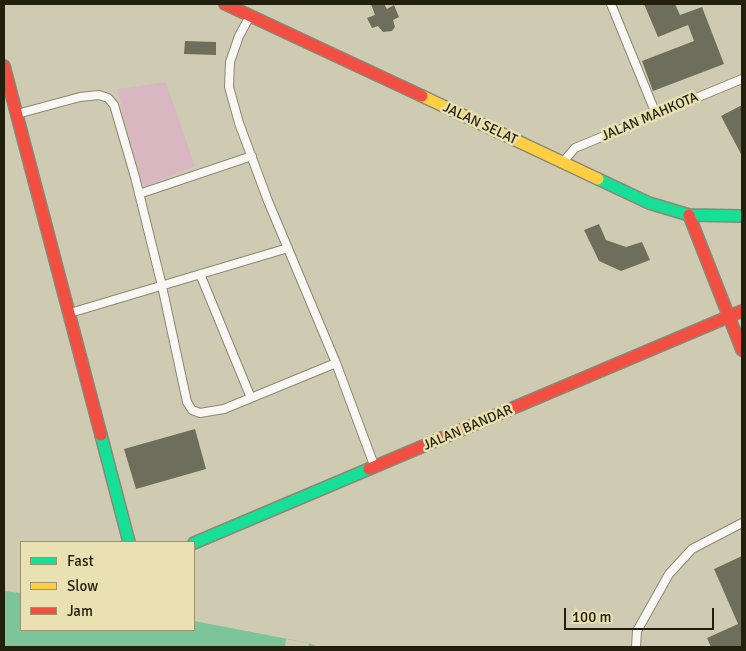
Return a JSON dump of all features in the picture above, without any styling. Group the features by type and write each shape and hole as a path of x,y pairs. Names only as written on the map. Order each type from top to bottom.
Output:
{"street":[{"name":"JALAN SELAT","path":"225,4 649,204 689,215 742,216"},
{"path":"611,4 656,114"},
{"path":"250,16 232,54 229,87 252,156 336,364 374,465"},
{"path":"4,66 129,541"},
{"name":"JALAN MAHKOTA","path":"563,162 575,148 742,78"},
{"path":"17,114 80,97 99,95 108,98 118,116 162,286 187,402 192,410 200,413 211,412 336,364"},
{"path":"139,194 252,156"},
{"path":"689,215 742,350"},
{"path":"70,313 288,248"},
{"path":"200,274 251,398"},
{"name":"JALAN BANDAR","path":"195,543 374,465 742,312"},
{"path":"636,647 637,631 669,574 692,550 742,523"}],"shaded area":[{"path":"166,82 195,166 146,186 141,183 117,89"},
{"path":"4,591 20,593 20,631 195,631 195,621 309,643 318,647 4,647"}],"pier":[{"path":"286,639 309,643 308,647 285,647"}],"building":[{"path":"371,4 384,4 387,9 394,5 399,17 393,20 395,27 392,31 383,32 378,26 372,28 367,18 375,15"},
{"path":"644,4 675,4 680,15 702,7 724,64 653,91 642,61 694,41 688,25 658,37"},
{"path":"185,41 216,42 216,55 184,54"},
{"path":"742,105 742,156 721,116"},
{"path":"599,224 606,240 626,247 642,242 650,260 621,271 599,261 584,230"},
{"path":"195,429 206,469 136,489 124,449"},
{"path":"742,556 742,647 711,647 707,638 738,624 714,569"}],"traffic: fast":[{"path":"598,179 649,203 689,215 742,216"},
{"path":"101,435 129,541"},
{"path":"195,543 369,469"}],"traffic: slow":[{"path":"422,96 598,179"}],"traffic: jam":[{"path":"225,4 422,96"},
{"path":"4,66 101,435"},
{"path":"689,215 742,350"},
{"path":"369,469 742,311"}]}
